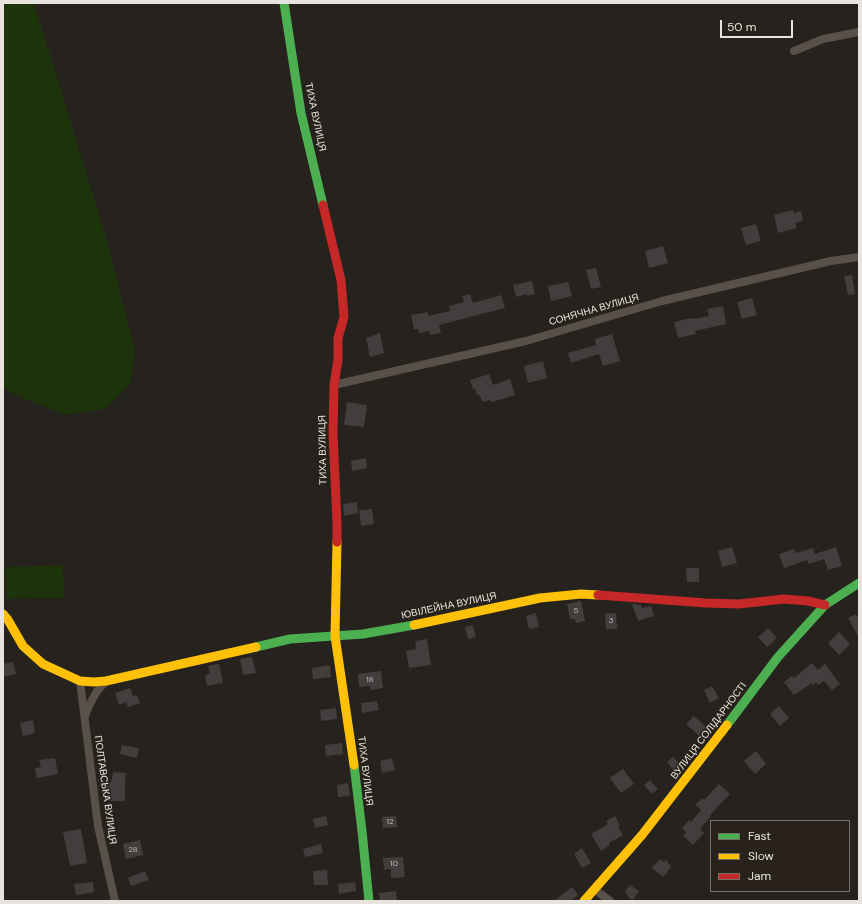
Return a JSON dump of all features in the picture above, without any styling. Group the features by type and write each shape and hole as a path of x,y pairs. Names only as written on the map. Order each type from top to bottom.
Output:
{"street":[{"name":"ТИХА ВУЛИЦЯ","path":"284,3 301,113 341,280 344,317 338,338 338,360 334,385 333,433 337,523 335,636 350,734 369,901"},
{"path":"794,50 823,39 859,32"},
{"name":"СОНЯЧНА ВУЛИЦЯ","path":"334,385 526,341 662,301 831,261 859,257"},
{"name":"ВУЛИЦЯ СОЛІДАРНОСТІ","path":"584,901 642,835 690,775 778,657 825,605 859,583"},
{"name":"ЮВІЛЕЙНА ВУЛИЦЯ","path":"80,681 106,681 290,639 378,632 540,598 581,594 706,603 739,604 784,600 808,601 825,605"},
{"path":"3,614 23,646 43,664 80,681"},
{"name":"ПОЛТАВСЬКА ВУЛИЦЯ","path":"80,681 98,826 115,901"},
{"path":"85,717 97,691 106,681"},
{"path":"594,889 610,901"}],"green space":[{"path":"3,3 33,3 105,234 135,350 130,385 106,409 64,415 9,392 3,385"},
{"path":"63,565 64,598 6,599 5,567"}],"building":[{"path":"793,210 794,213 801,211 803,221 795,223 797,228 778,233 774,215"},
{"path":"756,224 761,241 746,245 741,228"},
{"path":"663,246 668,263 649,268 645,251"},
{"path":"596,268 601,287 591,289 586,270"},
{"path":"852,275 855,294 848,295 844,276"},
{"path":"532,281 535,294 527,296 527,294 516,297 513,285"},
{"path":"568,282 572,296 551,301 548,286"},
{"path":"470,294 473,303 501,295 505,308 439,325 441,333 430,335 429,331 419,333 418,329 414,329 411,315 428,312 428,316 450,311 449,306 464,302 462,296"},
{"path":"752,298 757,315 742,319 737,302"},
{"path":"723,306 726,324 695,331 696,334 678,338 674,322 709,316 707,309"},
{"path":"380,333 384,353 370,357 366,338"},
{"path":"612,334 620,361 603,366 599,354 571,363 568,353 596,345 595,339"},
{"path":"543,361 547,378 528,383 524,366"},
{"path":"489,374 493,385 510,379 515,395 492,402 489,400 483,402 480,396 476,394 476,389 473,389 470,380"},
{"path":"347,402 367,405 364,427 344,425"},
{"path":"366,458 367,468 352,471 351,461"},
{"path":"357,502 358,513 344,516 343,504"},
{"path":"372,509 374,524 361,526 359,510"},
{"path":"732,547 737,563 722,567 718,551"},
{"path":"836,547 842,566 828,570 824,559 809,564 807,560 784,568 779,554 794,549 796,553 813,548 815,554"},
{"path":"686,568 699,568 699,582 687,582"},
{"path":"581,601 585,621 576,623 575,619 570,619 567,604"},
{"path":"632,604 641,605 642,608 651,606 654,616 638,621"},
{"path":"536,613 539,627 529,629 526,616"},
{"path":"616,613 617,629 606,629 605,614"},
{"path":"856,614 859,619 859,638 848,618"},
{"path":"473,625 476,637 468,639 465,627"},
{"path":"768,628 777,638 767,647 758,637"},
{"path":"839,632 850,644 839,655 828,643"},
{"path":"427,639 431,665 409,668 406,651 416,649 415,641"},
{"path":"252,657 256,673 243,675 240,659"},
{"path":"13,662 16,674 3,677 3,664"},
{"path":"812,663 818,670 825,664 840,684 832,690 824,681 818,685 816,682 794,695 784,682 792,676 794,678"},
{"path":"219,664 223,683 207,686 205,675 210,674 208,666"},
{"path":"330,665 331,677 313,679 312,668"},
{"path":"381,671 383,688 370,690 370,686 359,687 358,674"},
{"path":"712,686 719,698 710,703 704,690"},
{"path":"130,688 133,696 137,695 140,703 128,707 126,702 119,705 115,693"},
{"path":"377,701 379,710 362,713 361,703"},
{"path":"779,706 789,718 780,726 770,714"},
{"path":"336,708 337,719 321,721 320,710"},
{"path":"694,716 706,727 699,736 686,724"},
{"path":"33,720 35,733 23,736 20,723"},
{"path":"342,743 343,754 326,756 325,745"},
{"path":"122,745 139,748 137,758 120,754"},
{"path":"756,751 766,764 755,774 744,761"},
{"path":"673,757 681,765 674,771 667,762"},
{"path":"55,758 58,774 37,778 35,768 41,767 39,760"},
{"path":"392,758 395,770 382,773 380,761"},
{"path":"623,769 634,784 621,793 610,778"},
{"path":"113,772 126,773 125,801 107,801 107,783 111,783"},
{"path":"650,780 658,789 652,794 644,785"},
{"path":"348,783 350,796 338,797 337,785"},
{"path":"719,784 730,794 710,815 711,816 700,829 704,833 693,845 683,836 686,832 682,828 689,820 691,822 701,810 695,805 702,798 704,800"},
{"path":"326,816 328,825 315,828 313,819"},
{"path":"396,816 397,827 383,828 382,817"},
{"path":"615,816 620,825 618,827 623,835 609,843 610,845 601,851 591,834 608,824 606,821"},
{"path":"81,829 87,863 70,866 63,832"},
{"path":"140,840 143,855 126,859 123,844"},
{"path":"321,844 323,853 305,857 303,849"},
{"path":"582,848 591,863 582,868 574,854"},
{"path":"403,857 405,877 391,878 391,869 384,870 383,858"},
{"path":"660,859 664,862 666,859 671,867 663,877 652,868"},
{"path":"327,870 328,885 314,885 313,871"},
{"path":"145,871 149,880 131,886 128,878"},
{"path":"93,882 94,892 76,895 74,884"},
{"path":"355,882 356,891 339,894 338,884"},
{"path":"630,885 639,891 633,900 629,898 625,891"},
{"path":"572,887 578,895 570,901 554,901"},
{"path":"396,891 397,901 380,901 379,893"}],"traffic: fast":[{"path":"284,3 301,113 323,205"},
{"path":"727,725 778,657 825,605 859,583"},
{"path":"256,647 290,639 363,634 414,625"},
{"path":"354,765 369,901"}],"traffic: slow":[{"path":"337,542 335,636 354,765"},
{"path":"414,625 540,598 581,594 598,595"},
{"path":"3,614 23,646 43,664 80,681 106,681 256,647"},
{"path":"584,901 642,835 727,725"}],"traffic: jam":[{"path":"323,205 341,280 344,317 338,338 338,360 334,385 333,433 337,542"},
{"path":"598,595 739,604 784,599 808,601 825,605"}]}
